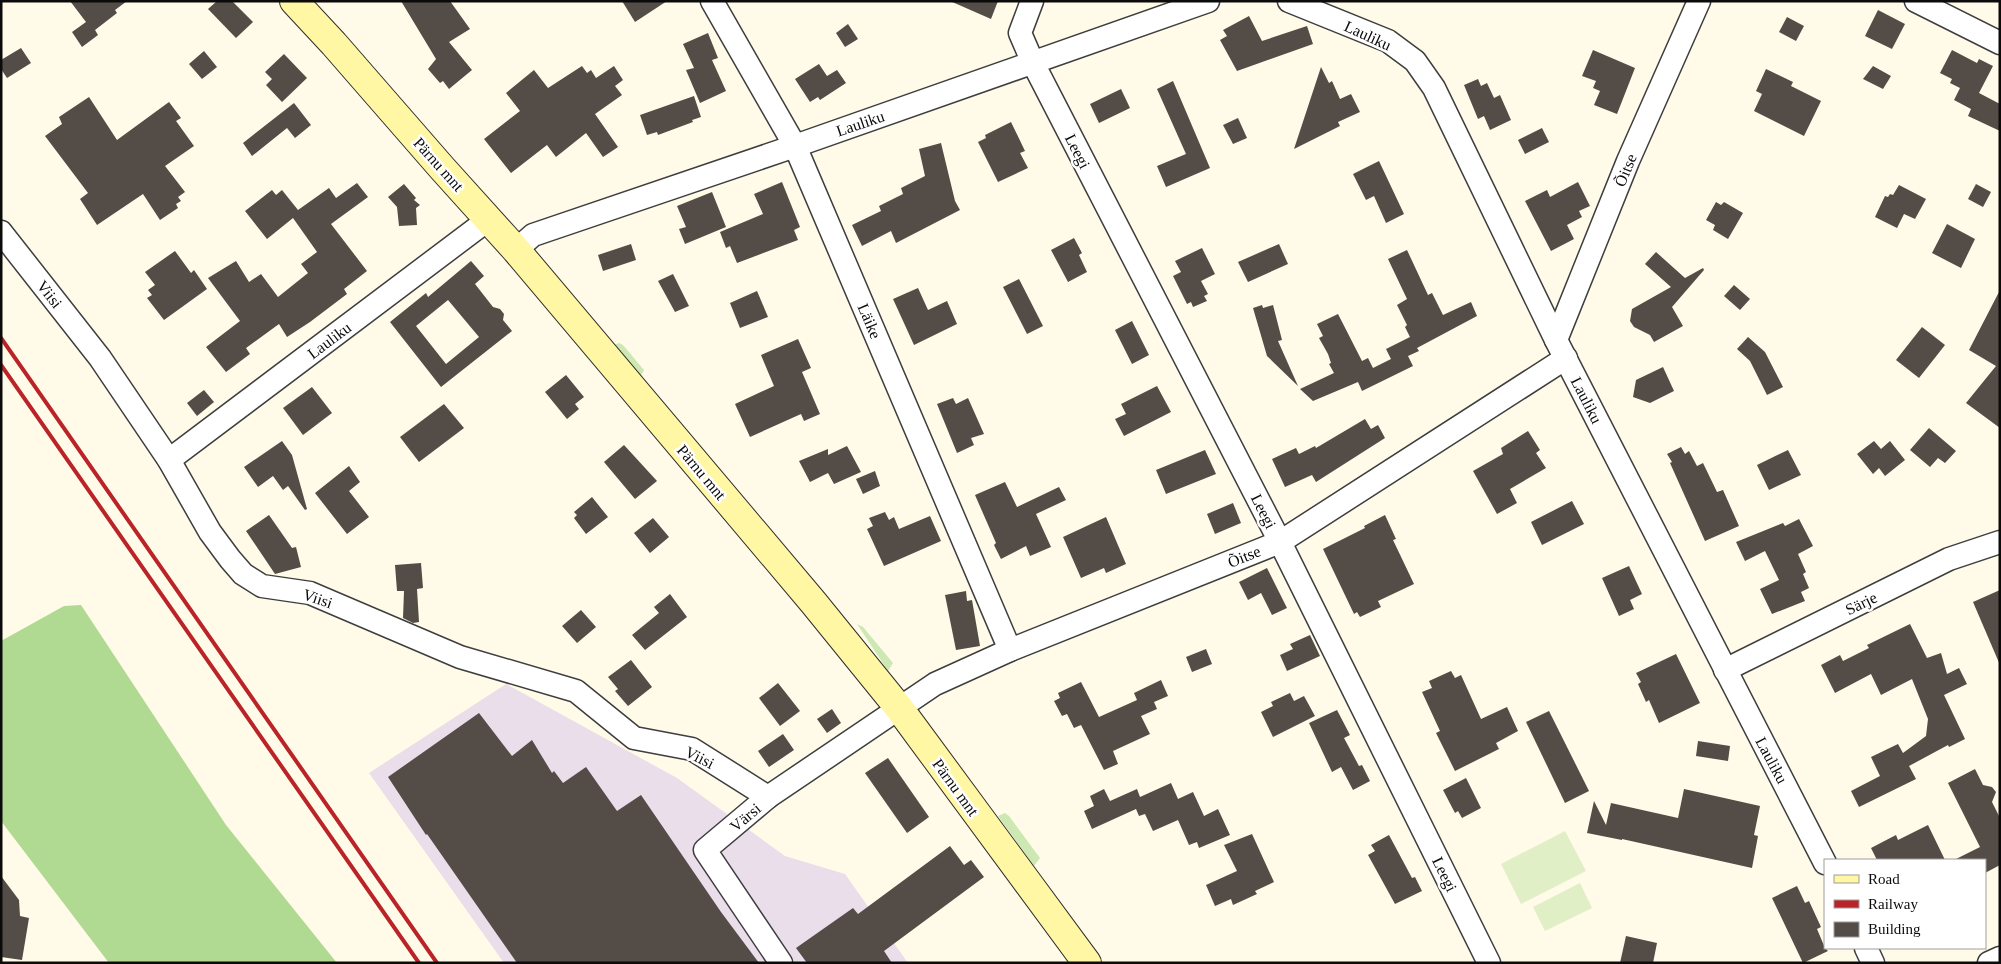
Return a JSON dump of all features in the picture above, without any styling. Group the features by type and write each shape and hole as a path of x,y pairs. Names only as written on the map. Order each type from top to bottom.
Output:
{"main road":[{"name":"Pärnu mnt","path":"294,1 516,250 813,602 898,708 1086,963"}],"street":[{"name":"Läike","path":"712,1 795,146 1010,650"},
{"name":"Leegi","path":"1032,1 1020,33 1033,63 1280,542 1489,963"},
{"name":"Lauliku","path":"516,250 534,235 795,146 1208,1"},
{"name":"Lauliku","path":"1289,1 1388,41 1414,61 1434,88 1561,349 1824,861"},
{"name":"Õitse","path":"898,708 934,684 1010,650 1280,542 1561,349 1628,161 1699,1"},
{"path":"1916,1 2000,44"},
{"name":"Lauliku","path":"169,460 489,219"},
{"name":"Viisi","path":"1,232 100,358 169,460 210,532 243,574 262,586 310,592 460,657 576,691 634,738 692,750 768,798"},
{"name":"Särje","path":"1725,670 1949,559 2000,542"},
{"name":"Värsi","path":"782,963 705,850 768,798 898,708"},
{"path":"1866,949 1873,963"},
{"path":"1989,963 2000,958"}],"shaded area":[{"path":"506,684 677,778 785,856 845,874 908,963 504,963 369,773"}],"green space":[{"path":"619,343 623,345 644,370 640,377 614,345"},
{"path":"81,605 226,825 337,963 109,963 1,821 1,641 64,606"},
{"path":"857,624 863,627 893,663 888,671"},
{"path":"1005,813 1040,858 1034,866 998,816"},
{"path":"1565,831 1586,871 1521,904 1501,864"},
{"path":"1580,883 1592,908 1545,931 1533,907"}],"building":[{"path":"70,1 127,1 115,10 117,13 95,30 98,35 82,47 72,32 86,22"},
{"path":"217,1 232,1 253,22 236,38 208,9"},
{"path":"401,1 450,1 470,29 449,42 472,70 449,89 443,81 440,83 428,69 436,59"},
{"path":"622,1 667,1 635,22"},
{"path":"950,1 998,1 991,19"},
{"path":"1878,10 1905,24 1892,49 1865,36"},
{"path":"1249,16 1262,41 1307,26 1313,44 1237,71 1220,40 1227,36 1223,30"},
{"path":"1787,17 1804,26 1796,41 1779,32"},
{"path":"848,24 858,39 845,47 836,33"},
{"path":"708,33 718,58 712,60 726,91 700,103 686,70 694,68 683,44"},
{"path":"21,48 31,63 7,78 1,69 1,60"},
{"path":"1593,50 1635,68 1617,114 1594,105 1600,91 1593,88 1596,81 1582,76"},
{"path":"1952,50 1977,63 1979,59 1993,66 1979,93 2000,104 2000,131 1968,116 1971,109 1954,100 1960,88 1950,83 1952,79 1940,73"},
{"path":"204,51 217,67 202,79 189,64"},
{"path":"284,54 307,78 282,102 266,85 272,79 265,72"},
{"path":"819,64 827,76 837,70 846,83 820,100 818,97 810,102 795,79"},
{"path":"582,66 587,73 591,70 596,78 614,66 623,80 615,86 622,95 595,114 618,147 603,157 586,133 556,157 547,145 511,173 484,139 520,111 506,93 534,70 548,88"},
{"path":"1873,66 1891,76 1883,89 1863,79"},
{"path":"1321,67 1329,83 1332,81 1340,99 1351,94 1360,112 1338,122 1340,126 1294,149"},
{"path":"1766,69 1793,82 1791,86 1821,101 1804,136 1754,111 1762,94 1756,91"},
{"path":"1478,79 1481,86 1487,83 1494,98 1500,95 1511,120 1490,130 1484,116 1478,119 1464,85"},
{"path":"1173,81 1210,168 1166,187 1157,166 1186,154 1157,89"},
{"path":"1121,89 1130,108 1099,123 1090,104"},
{"path":"694,96 701,117 692,120 693,122 658,135 657,132 647,135 640,115"},
{"path":"89,97 117,140 169,102 181,118 176,121 194,146 165,166 185,192 178,197 181,201 176,204 178,208 160,220 143,194 97,225 80,199 88,193 45,136 62,124 59,117"},
{"path":"294,103 311,125 295,138 287,128 252,156 243,143"},
{"path":"1238,118 1247,138 1233,144 1223,125"},
{"path":"1011,122 1025,151 1020,153 1028,168 998,182 978,142 986,138 985,135"},
{"path":"1542,128 1549,142 1525,154 1518,140"},
{"path":"941,143 955,201 960,210 896,243 891,231 862,246 852,225 881,211 879,206 903,194 901,188 925,176 919,149"},
{"path":"1379,161 1404,214 1386,223 1374,196 1366,200 1353,174"},
{"path":"782,182 800,227 794,230 798,240 737,263 730,246 726,248 720,232 763,214 754,194"},
{"path":"1578,182 1590,206 1579,211 1582,217 1567,225 1574,239 1551,251 1525,201 1547,190 1550,197"},
{"path":"357,183 368,197 331,224 367,271 344,289 347,294 310,322 287,337 279,324 246,348 250,354 226,372 206,347 240,321 208,278 236,261 249,282 261,274 278,297 308,273 301,264 317,252 293,218 267,239 245,211 272,190 276,195 282,190 298,210 329,188 336,198"},
{"path":"404,184 416,198 414,200 420,205 416,208 417,225 399,226 397,207 388,197"},
{"path":"1976,184 1991,192 1983,207 1968,199"},
{"path":"1899,185 1926,199 1915,219 1904,214 1897,228 1875,217 1885,196 1893,195"},
{"path":"712,192 726,227 685,244 679,229 686,227 677,206"},
{"path":"1716,202 1721,205 1724,202 1743,213 1728,239 1713,230 1715,225 1706,220"},
{"path":"1947,224 1975,239 1961,268 1932,253"},
{"path":"1074,238 1082,253 1079,255 1087,272 1068,282 1051,250"},
{"path":"631,244 636,260 603,271 598,255"},
{"path":"1279,244 1288,264 1248,282 1238,262"},
{"path":"1202,248 1215,274 1201,281 1208,294 1204,296 1207,301 1193,307 1191,302 1187,304 1173,276 1181,272 1175,261"},
{"path":"1407,250 1428,295 1432,293 1443,315 1471,302 1477,316 1417,348 1419,351 1408,356 1413,366 1362,391 1358,382 1313,401 1300,389 1334,373 1329,364 1331,363 1328,354 1319,338 1323,336 1317,324 1338,314 1362,361 1368,358 1373,368 1391,359 1386,349 1410,337 1405,327 1407,325 1397,305 1407,299 1388,259"},
{"path":"175,251 191,273 194,270 207,289 164,320 147,298 152,295 148,290 155,285 145,272"},
{"path":"1656,252 1685,278 1703,268 1704,270 1672,307 1683,326 1654,342 1650,335 1634,327 1630,321 1632,309 1671,287 1645,264"},
{"path":"471,261 484,276 475,284 493,307 500,309 504,314 503,320 512,331 441,387 390,322 426,293 428,297","holes":["448,300 479,337 446,364 416,326"]},
{"path":"673,274 689,306 675,312 658,281"},
{"path":"1019,279 1043,326 1027,334 1003,287"},
{"path":"1734,285 1750,299 1740,310 1724,296"},
{"path":"918,288 928,310 947,301 957,324 914,345 893,299"},
{"path":"2000,290 2000,428 1966,403 1996,366 1969,350"},
{"path":"757,291 768,317 740,328 730,303"},
{"path":"1262,305 1263,308 1273,305 1282,340 1278,341 1298,386 1267,356 1253,308"},
{"path":"1132,321 1149,355 1132,364 1115,330"},
{"path":"1922,327 1945,345 1919,378 1896,360"},
{"path":"1748,337 1765,352 1783,387 1767,395 1750,361 1737,349"},
{"path":"798,339 811,368 802,372 820,414 804,421 801,414 750,437 735,404 774,386 761,355"},
{"path":"1663,367 1674,391 1650,403 1633,397 1636,380"},
{"path":"566,375 584,397 575,404 579,409 567,419 545,392"},
{"path":"1157,386 1171,412 1124,436 1115,419 1126,414 1121,404"},
{"path":"312,387 332,413 303,435 283,408"},
{"path":"204,390 214,402 197,416 187,403"},
{"path":"953,398 956,404 968,398 984,434 971,438 974,445 957,453 937,404"},
{"path":"444,404 464,428 419,462 400,437"},
{"path":"1365,419 1371,429 1378,425 1385,438 1316,482 1312,475 1285,487 1272,459 1296,448 1299,454 1315,446 1316,448"},
{"path":"1929,428 1956,451 1945,463 1938,458 1930,467 1910,450"},
{"path":"1528,431 1540,450 1536,453 1546,468 1510,489 1517,503 1497,514 1473,471 1503,454 1501,448"},
{"path":"282,441 292,455 307,509 305,510 288,486 283,490 273,476 258,487 244,467"},
{"path":"1874,441 1881,449 1890,441 1905,460 1885,476 1879,468 1873,474 1857,454"},
{"path":"624,445 657,481 635,499 604,462"},
{"path":"847,446 861,472 834,484 828,473 810,482 799,461 828,449 828,455"},
{"path":"1681,447 1685,454 1689,451 1697,466 1703,463 1717,492 1723,490 1739,526 1705,541 1667,454"},
{"path":"1205,450 1216,474 1166,494 1156,470"},
{"path":"1788,450 1801,475 1769,490 1757,465"},
{"path":"349,466 360,482 349,491 369,517 347,534 315,493"},
{"path":"875,471 880,486 863,494 856,479"},
{"path":"1005,482 1017,507 1059,487 1066,500 1036,514 1051,547 1030,556 1026,546 1001,559 975,495"},
{"path":"592,497 608,517 586,534 574,518 577,515 574,512"},
{"path":"1572,501 1584,524 1542,545 1531,522"},
{"path":"1233,503 1241,523 1215,534 1207,514"},
{"path":"885,512 889,520 894,517 899,529 930,516 941,541 884,566 867,529 873,526 869,518"},
{"path":"269,515 292,548 296,547 301,567 275,574 246,531"},
{"path":"1385,515 1396,539 1393,540 1414,584 1378,601 1381,607 1360,617 1357,612 1354,614 1323,549 1365,528 1364,526"},
{"path":"1106,517 1126,564 1106,573 1104,568 1081,578 1063,537"},
{"path":"653,518 669,537 650,553 634,533"},
{"path":"1799,519 1813,546 1798,554 1806,572 1803,574 1809,588 1801,592 1805,601 1772,614 1760,589 1779,580 1765,551 1745,561 1736,542 1783,523 1785,526"},
{"path":"421,563 423,588 417,589 419,622 413,623 403,618 404,591 397,591 395,565"},
{"path":"1629,566 1642,594 1630,600 1634,609 1619,616 1602,578"},
{"path":"1267,568 1287,608 1272,615 1261,593 1248,600 1239,582"},
{"path":"2000,590 2000,665 1973,602"},
{"path":"966,591 967,601 972,600 980,646 956,650 945,595"},
{"path":"670,594 687,617 645,650 632,635 659,613 654,607"},
{"path":"581,610 596,627 577,643 562,626"},
{"path":"1910,624 1927,658 1941,653 1947,674 1959,668 1967,684 1944,695 1965,739 1949,747 1948,745 1909,766 1916,779 1859,807 1851,791 1880,776 1871,757 1898,744 1903,753 1926,736 1928,719 1912,679 1881,695 1871,674 1835,693 1821,665 1840,655 1843,661 1869,648 1867,645"},
{"path":"1310,635 1320,656 1287,671 1280,655 1293,649 1290,644"},
{"path":"1206,649 1212,664 1192,672 1186,657"},
{"path":"1676,654 1700,703 1659,723 1649,700 1646,702 1638,684 1641,682 1636,673"},
{"path":"631,660 652,687 628,706 615,691 618,689 608,677"},
{"path":"1451,671 1455,678 1461,675 1481,719 1507,707 1518,731 1496,743 1499,749 1455,771 1436,733 1440,731 1422,692 1432,688 1429,681"},
{"path":"1161,680 1168,696 1154,702 1157,709 1141,716 1150,734 1113,751 1118,764 1104,770 1081,725 1074,728 1067,714 1062,716 1054,701 1060,698 1058,693 1081,682 1099,717 1137,700 1134,693"},
{"path":"778,683 800,711 780,726 759,698"},
{"path":"1290,693 1294,701 1304,696 1315,716 1273,737 1261,712 1273,706 1271,702"},
{"path":"832,709 841,723 827,733 817,719"},
{"path":"1337,710 1350,735 1344,738 1359,766 1362,765 1370,781 1353,790 1341,767 1332,772 1309,723"},
{"path":"1549,711 1589,791 1565,803 1526,722"},
{"path":"479,713 512,756 532,740 552,773 554,771 563,783 586,767 617,811 641,795 721,912 759,963 517,963 426,835 388,777"},
{"path":"783,734 794,750 769,767 758,751"},
{"path":"1698,741 1730,746 1728,761 1696,756"},
{"path":"888,758 929,817 907,833 865,773"},
{"path":"1975,769 1983,785 1992,787 1996,792 1992,802 2000,818 2000,865 1986,872 1986,859 1956,859 1980,847 1948,783"},
{"path":"1466,778 1481,808 1462,818 1458,811 1455,813 1443,790"},
{"path":"1171,783 1178,799 1193,792 1204,816 1218,809 1230,835 1199,848 1197,842 1189,845 1178,820 1153,831 1145,814 1139,816 1136,809 1092,829 1084,811 1094,806 1090,796 1104,789 1110,801 1137,789 1140,797"},
{"path":"1684,789 1760,806 1754,835 1758,836 1752,868 1587,833 1594,801 1606,825 1611,803 1678,818"},
{"path":"1928,825 1945,859 1876,859 1871,848 1896,835 1898,840"},
{"path":"1252,834 1274,882 1255,891 1257,894 1233,905 1231,899 1215,906 1206,885 1237,871 1224,845"},
{"path":"1389,835 1412,878 1415,877 1422,891 1395,904 1368,855 1375,851 1371,845"},
{"path":"950,846 964,865 971,860 984,877 884,951 892,963 807,963 796,948 853,908 858,914"},
{"path":"1,876 19,900 20,916 29,918 22,960 1,957"},
{"path":"1797,886 1805,903 1809,901 1821,927 1817,929 1824,949 1828,951 1803,963 1772,898"},
{"path":"1626,936 1657,943 1653,963 1620,963"}],"railway":[{"path":"1,338 437,963"},
{"path":"1,365 419,963"}]}
